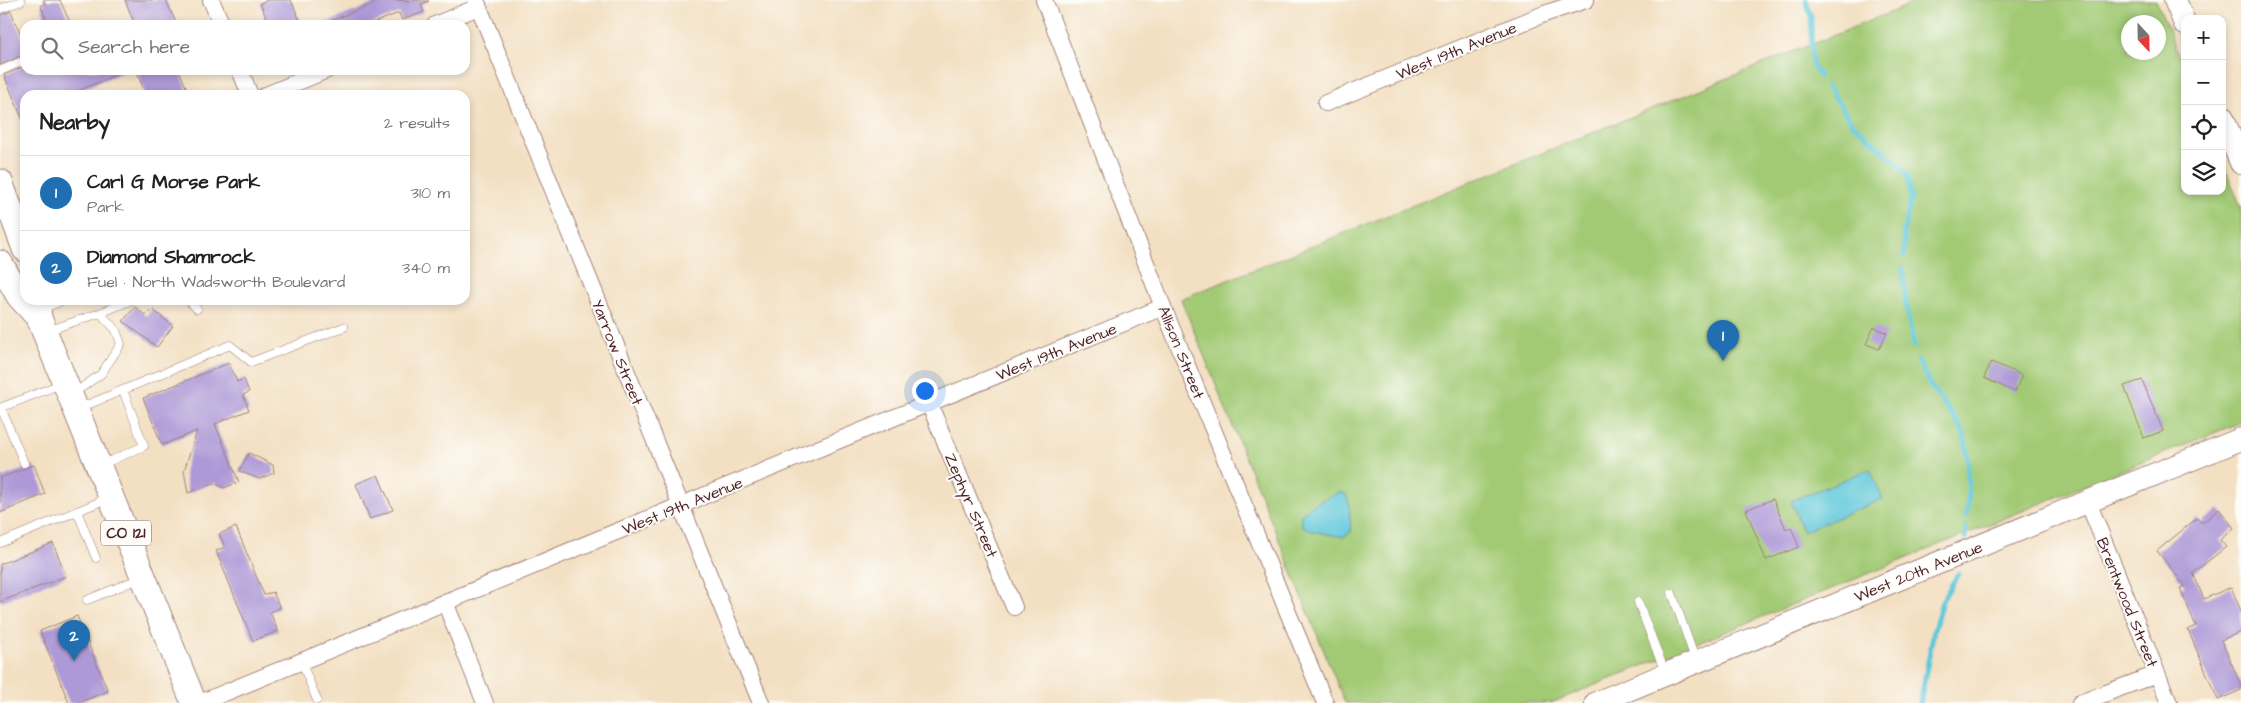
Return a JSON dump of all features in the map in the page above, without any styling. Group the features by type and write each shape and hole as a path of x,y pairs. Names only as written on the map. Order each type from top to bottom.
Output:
{"main road":[{"path":"0,182 20,233"},
{"name":"CO 121","path":"0,263 20,297"},
{"name":"CO 121","path":"28,305 38,315 194,703"}],"street":[{"path":"211,0 220,20"},
{"name":"Allison Street","path":"1044,0 1163,307 1325,703"},
{"name":"West 19th Avenue","path":"1326,103 1544,14 1586,0"},
{"path":"2175,0 2181,15"},
{"path":"445,20 477,4"},
{"name":"Yarrow Street","path":"477,4 762,703"},
{"path":"242,75 248,90"},
{"path":"278,90 315,75"},
{"path":"2226,126 2241,163"},
{"name":"West 19th Avenue","path":"200,703 1163,307"},
{"name":"Zephyr Street","path":"929,403 1014,607"},
{"name":"West 20th Avenue","path":"1596,703 2241,439"},
{"name":"Brentwood Street","path":"2088,502 2169,703"},
{"path":"445,602 485,703"},
{"path":"2080,703 2157,674"}],"lane":[{"path":"0,9 21,0"},
{"path":"0,70 20,62"},
{"path":"38,315 55,305"},
{"path":"38,315 100,313 120,305"},
{"path":"193,305 197,309"},
{"path":"70,396 100,374 122,344 116,330 100,313"},
{"path":"24,463 1,408 70,396 123,390 230,345 252,362 344,327"},
{"path":"98,466 144,446 123,390"},
{"path":"0,542 111,498"},
{"path":"77,511 96,558"},
{"path":"87,600 143,577"},
{"path":"1672,593 1696,661"},
{"path":"1638,602 1666,674"},
{"path":"301,661 317,700"}],"green space":[{"path":"1921,0 2156,0 2162,15 2121,15 2121,60 2166,60 2166,24 2181,60 2181,195 2226,195 2226,171 2241,207 2241,422 1551,703 1345,703 1181,299"}],"water":[{"path":"1870,469 1883,499 1803,532 1791,501"},
{"path":"1339,492 1346,494 1349,503 1351,532 1343,537 1312,531 1301,525 1301,515 1305,511 1318,502"}],"building":[{"path":"43,0 60,0 69,20 46,20 41,6 45,4"},
{"path":"125,0 166,0 175,20 133,20"},
{"path":"268,0 291,0 300,20 267,20 260,3"},
{"path":"382,0 429,1 421,4 424,12 402,20 399,13 381,20 333,20"},
{"path":"11,11 20,33 20,56 0,65 0,15"},
{"path":"20,68 20,75 116,75 80,90 20,90 20,113 4,75"},
{"path":"138,75 181,75 187,90 144,90"},
{"path":"135,307 146,316 152,309 173,326 157,347 123,321"},
{"path":"1874,327 1887,333 1879,349 1866,344"},
{"path":"1991,362 2022,375 2015,392 1984,378"},
{"path":"229,363 237,382 244,379 249,392 243,395 249,410 215,424 239,482 224,488 214,483 188,493 184,471 197,431 162,445 143,398"},
{"path":"2142,380 2163,431 2144,438 2124,386"},
{"path":"249,453 273,465 274,473 259,479 239,471"},
{"path":"34,465 45,494 0,513 0,478"},
{"path":"378,475 393,510 370,519 356,484"},
{"path":"1773,499 1786,529 1791,527 1799,547 1766,560 1746,510"},
{"path":"2219,509 2234,528 2220,540 2226,547 2193,573 2204,599 2231,587 2241,611 2241,632 2221,640 2241,685 2241,690 2218,700 2188,630 2196,626 2180,588 2185,586 2157,551 2197,518 2202,523"},
{"path":"236,527 264,595 273,592 280,608 270,612 278,631 253,641 216,551 225,547 219,534"},
{"path":"53,543 66,576 0,602 0,564"},
{"path":"77,616 108,691 77,703 69,703 40,631"}],"waterway":[{"path":"1806,0 1811,17 1812,65 1819,76"},
{"path":"1827,86 1853,124 1897,163 1907,175 1911,198 1904,230 1904,256"},
{"path":"1903,269 1906,305 1914,346"},
{"path":"1918,360 1930,385 1962,429 1967,449 1969,493 1966,516"},
{"path":"1965,538 1966,527"},
{"path":"1920,703 1934,630 1942,601 1958,574"}],"place":[{"name":"Carl G Morse Park","path":"1723,361"},
{"name":"Diamond Shamrock","path":"74,661"}]}
